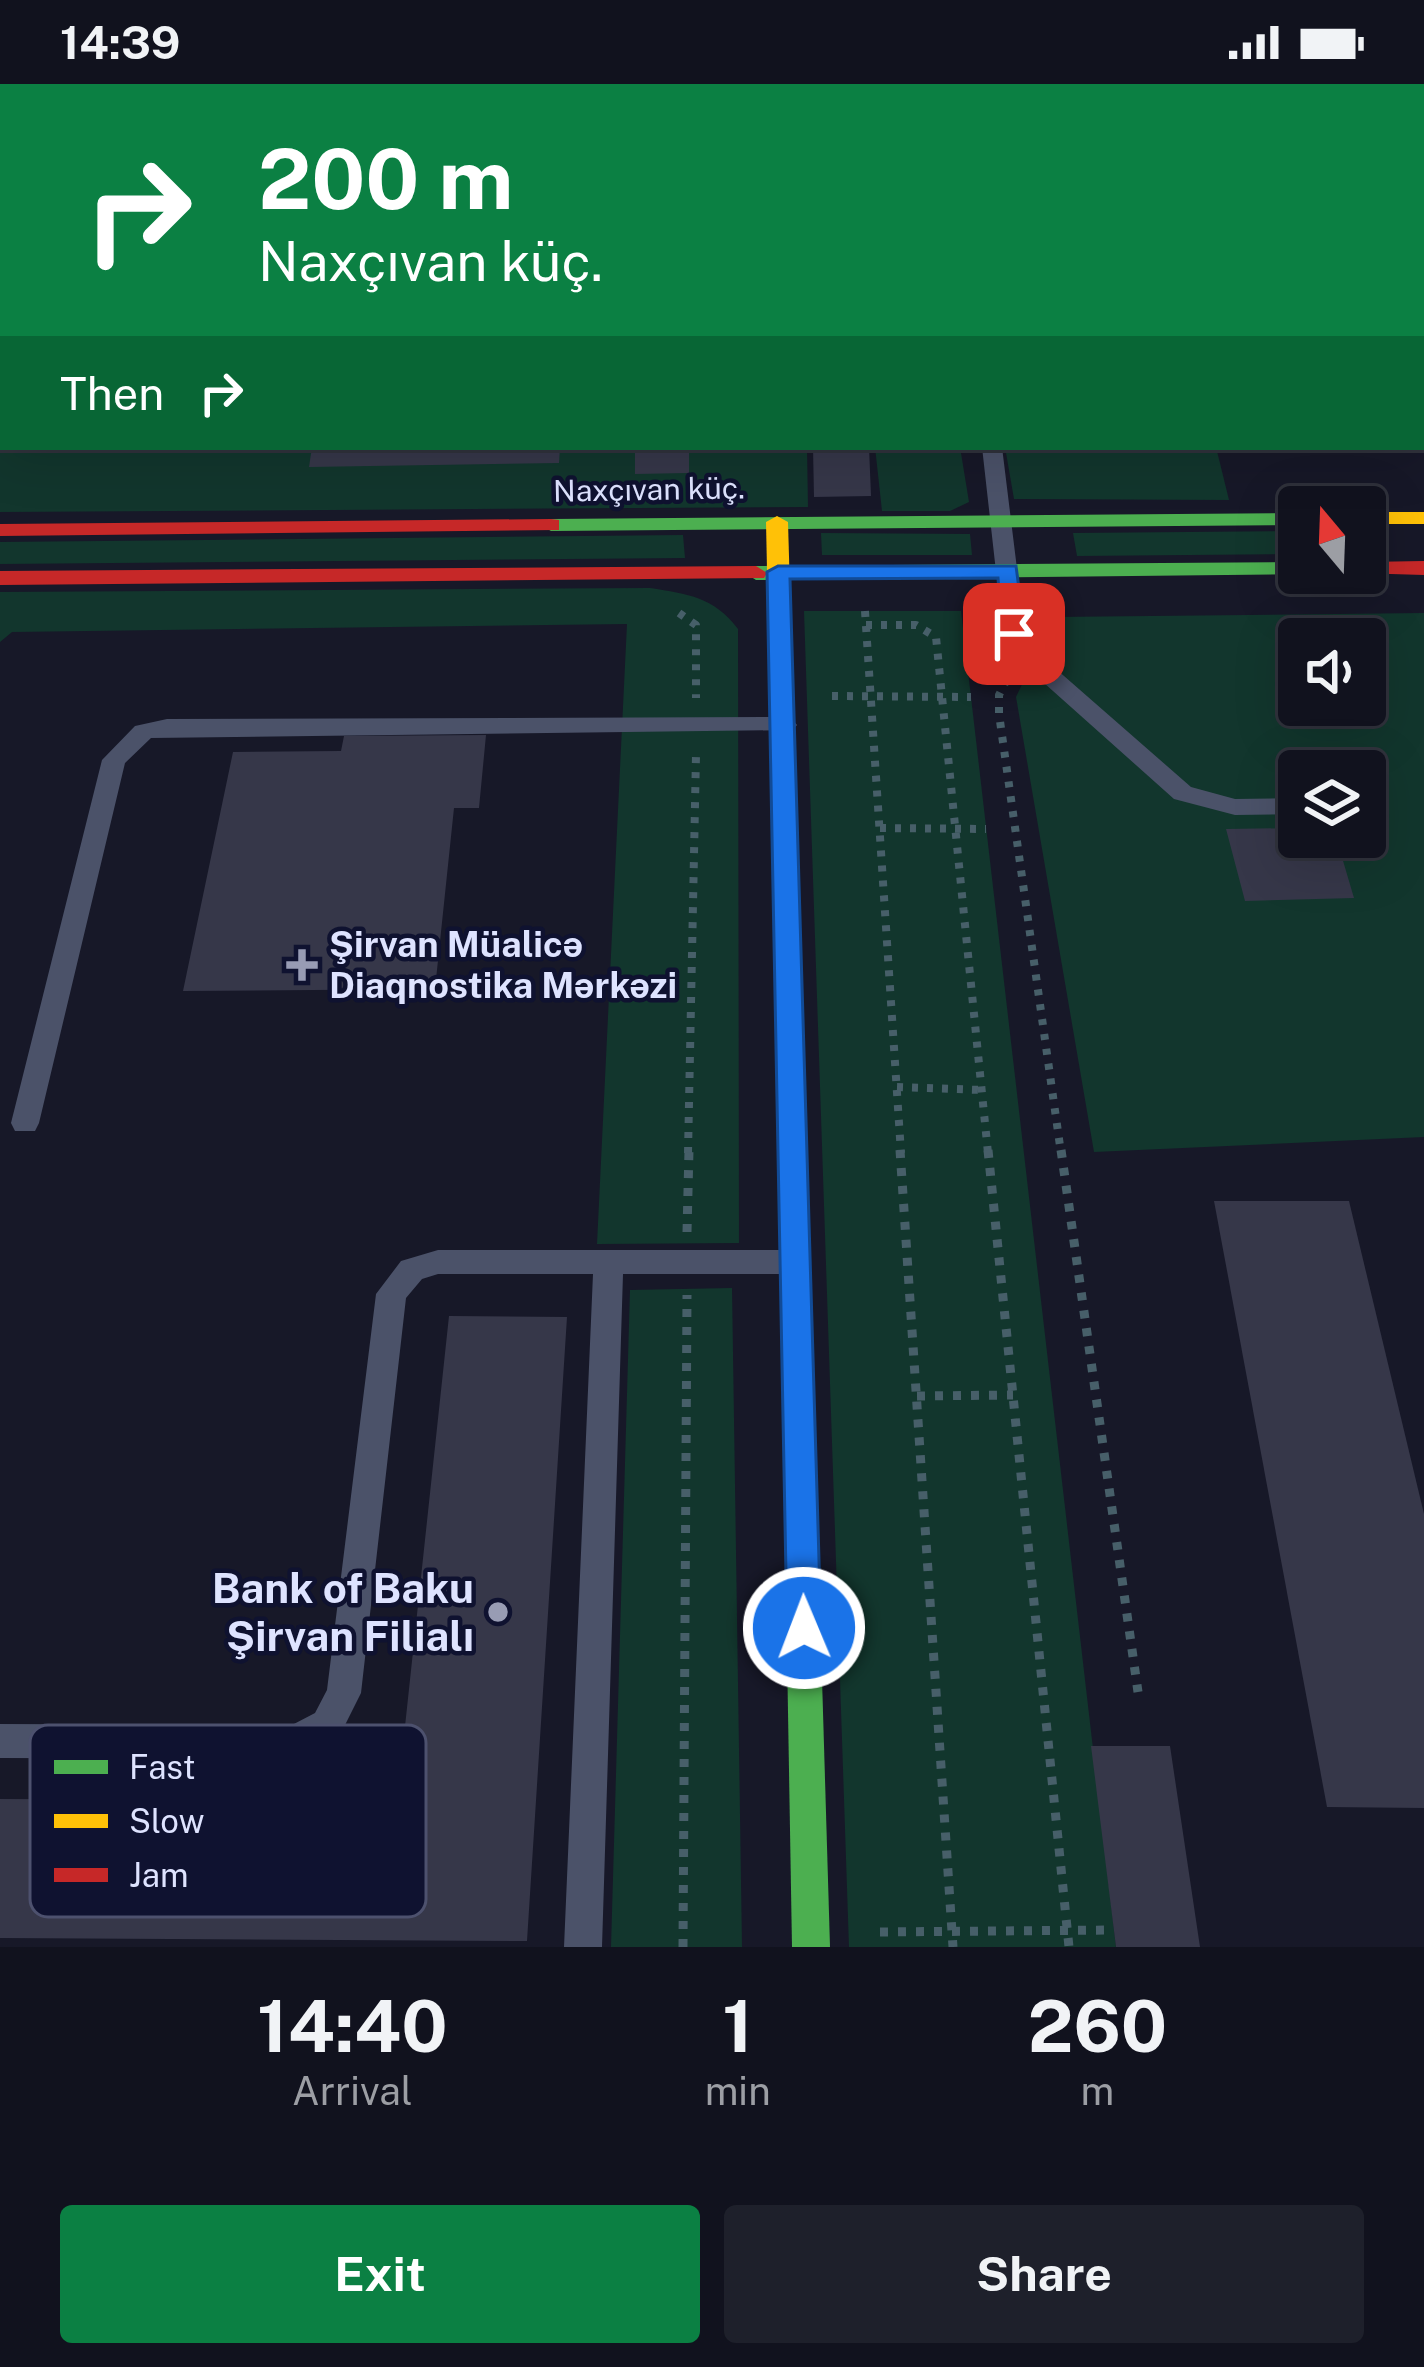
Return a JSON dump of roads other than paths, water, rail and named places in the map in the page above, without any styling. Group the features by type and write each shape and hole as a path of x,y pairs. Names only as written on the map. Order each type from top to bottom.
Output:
{"main road":[{"path":"1386,518 1424,518"},
{"name":"Naxçıvan küç.","path":"0,530 1278,519"},
{"path":"777,522 811,1947"},
{"path":"1386,568 1424,568"},
{"path":"0,578 1278,569"}],"lane":[{"path":"992,450 1014,634 1023,652 1183,793 1234,807 1278,806"},
{"path":"25,1123 114,760 143,732 167,727 785,725"},
{"path":"327,1725 344,1694 391,1294 412,1270 439,1262 796,1262"},
{"path":"583,1947 608,1262"},
{"path":"0,1741 30,1741"}],"place":[{"name":"Şirvan Müalicə Diaqnostika Mərkəzi","path":"302,965"},
{"name":"Bank of Baku Şirvan Filialı","path":"498,1612"}]}
